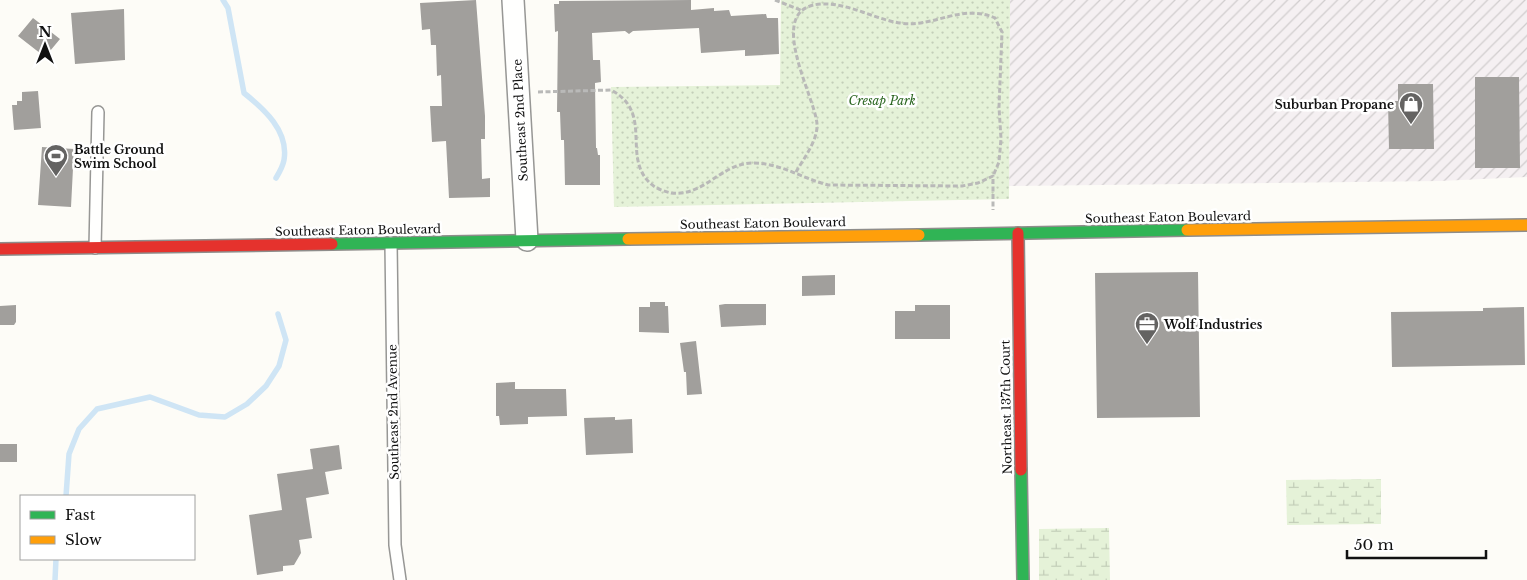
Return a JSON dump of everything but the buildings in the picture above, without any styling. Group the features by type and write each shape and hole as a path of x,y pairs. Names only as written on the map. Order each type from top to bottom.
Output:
{"main road":[{"name":"Southeast Eaton Boulevard","path":"0,249 1527,225"},
{"name":"Northeast 137th Court","path":"1018,233 1022,580"}],"street":[{"name":"Southeast 2nd Place","path":"513,0 527,240"}],"lane":[{"path":"94,248 98,112"},
{"name":"Southeast 2nd Avenue","path":"391,243 395,544 400,580"}],"path":[{"path":"776,0 803,11"},
{"path":"829,0 829,5"},
{"path":"796,172 815,137 817,126 814,105 795,54 793,40 796,18 803,11 811,6 829,5 909,24 926,23 967,12 984,14 996,18 1002,32 999,107 1001,139 999,162 993,176 993,208"},
{"path":"538,92 611,90 621,95 629,104 635,119 641,167 647,181 662,191 690,193 708,184 724,171 748,163 775,164 796,172 813,182 828,185 962,186 978,183 993,176"}],"shaded area":[{"path":"1010,0 1527,0 1527,177 1440,181 1009,186"}],"green space":[{"name":"Cresap Park","path":"781,0 1010,0 1009,199 614,207 611,87 780,85"},
{"path":"1381,479 1381,524 1287,525 1286,480"},
{"path":"1109,528 1110,580 1039,580 1039,529"}],"waterway":[{"path":"223,0 228,8 244,93 267,114 279,130 283,140 285,149 284,160 276,178"},
{"path":"66,495 69,454 79,429 97,409 150,397 199,415 225,417 247,404 266,386 279,366 286,340 278,314"},
{"path":"55,580 56,560"}],"traffic: fast":[{"path":"919,235 1187,230"},
{"path":"332,244 628,239"},
{"path":"1021,470 1023,580"}],"traffic: slow":[{"path":"1187,230 1527,225"},
{"path":"628,239 919,235"}],"traffic: jam":[{"path":"1018,233 1021,470"},
{"path":"0,249 332,244"}],"place":[{"name":"Suburban Propane","path":"1411,125"},
{"name":"Battle Ground Swim School","path":"56,177"},
{"name":"Wolf Industries","path":"1147,345"}]}
